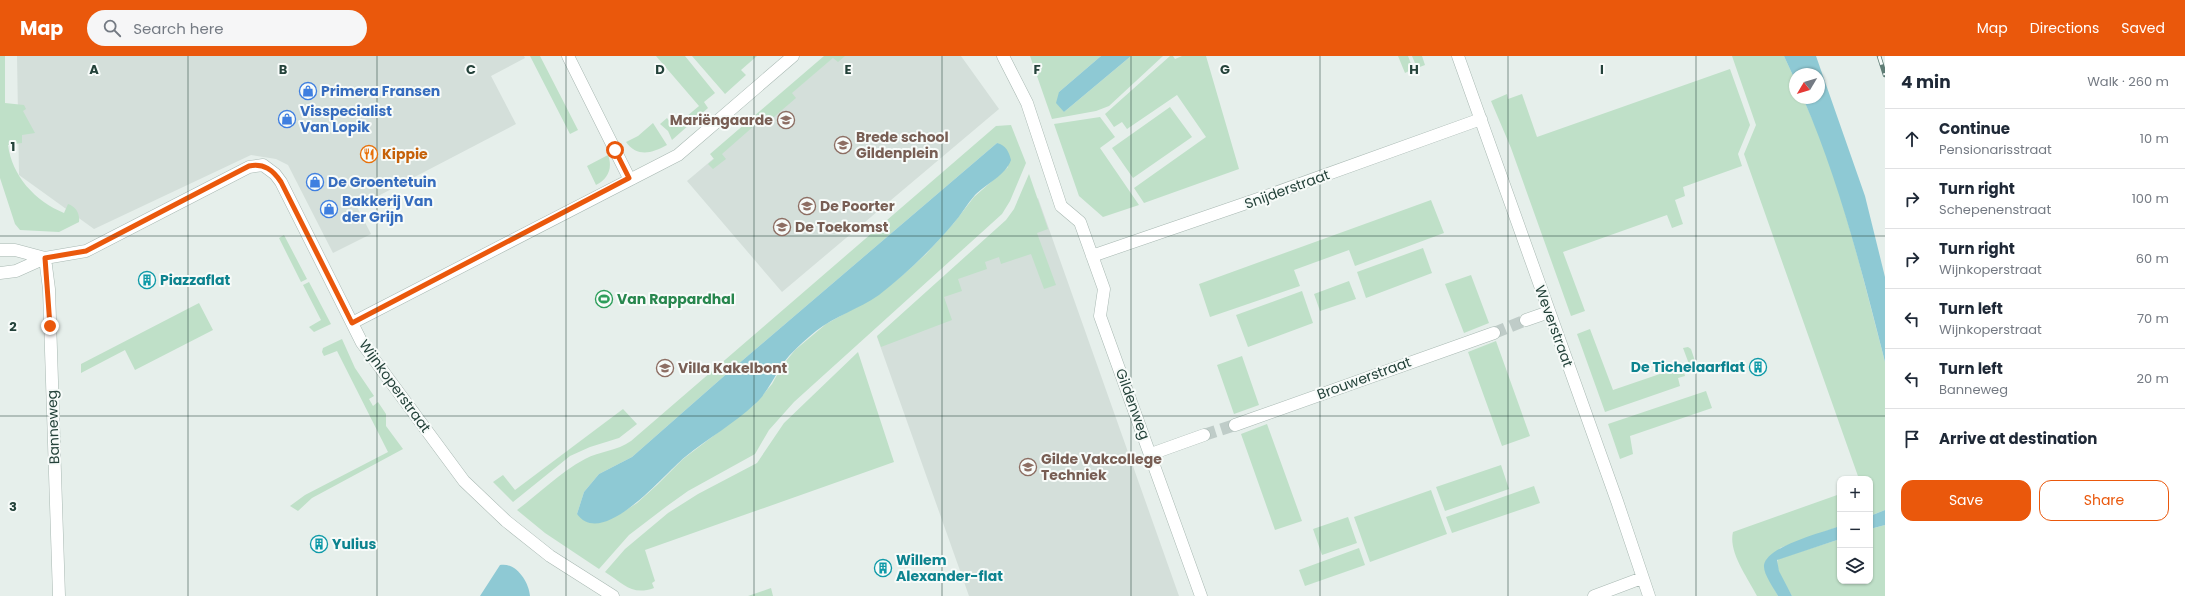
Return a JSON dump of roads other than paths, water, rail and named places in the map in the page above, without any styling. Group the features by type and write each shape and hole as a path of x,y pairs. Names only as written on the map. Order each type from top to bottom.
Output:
{"street":[{"path":"568,56 629,178"},
{"path":"352,323 629,178 678,155 793,56"},
{"name":"Gildenweg","path":"1003,56 1027,102 1061,206 1080,222 1104,289 1100,316 1202,596"},
{"name":"Weverstraat","path":"1458,56 1617,501 1649,596"},
{"name":"Snijderstraat","path":"1092,256 1481,120"},
{"name":"Wijnkoperstraat","path":"0,273 16,271 45,258 86,251 249,166 263,165 275,174 281,182 352,323 371,357 464,481 506,521 550,556 614,596"},
{"name":"Wijnkoperstraat","path":"0,250 15,250 45,258"},
{"name":"Banneweg","path":"45,258 49,289 59,596"},
{"path":"1526,320 1549,312"},
{"name":"Brouwerstraat","path":"1235,424 1494,333"},
{"path":"1151,454 1204,435"},
{"path":"1594,596 1642,578"}],"water":[{"path":"1101,56 1131,56 1064,112 1056,103 1059,92"},
{"path":"1784,56 1816,56 1820,68 1790,68"},
{"path":"1825,82 1865,196 1885,277 1885,362 1859,261 1839,195 1805,104 1825,104"},
{"path":"997,143 1005,147 1011,160 1005,170 975,195 945,234 899,279 879,295 831,321 811,335 786,360 766,391 755,404 739,418 685,457 649,492 633,505 617,516 602,523 588,523 577,514 584,492 599,474 632,457 723,377"},
{"path":"1885,510 1885,525 1873,528 1873,515"},
{"path":"1837,527 1837,540 1777,560 1779,571 1792,596 1778,596 1765,573 1764,565 1767,558 1785,546"},
{"path":"500,565 511,567 521,574 527,585 530,596 480,596"}],"tunnel":[{"path":"1494,333 1526,320"},
{"path":"1204,435 1235,425"}],"railway":[{"path":"1879,56 1885,75"}],"place":[{"name":"Primera Fransen","path":"308,91"},
{"name":"Visspecialist Van Lopik","path":"287,119"},
{"name":"Mariëngaarde","path":"786,120"},
{"name":"Brede school Gildenplein","path":"843,145"},
{"name":"Kippie","path":"369,154"},
{"name":"De Groentetuin","path":"315,182"},
{"name":"De Poorter","path":"807,206"},
{"name":"Bakkerij Van der Grijn","path":"329,209"},
{"name":"De Toekomst","path":"782,227"},
{"name":"Piazzaflat","path":"147,280"},
{"name":"Van Rappardhal","path":"604,299"},
{"name":"De Tichelaarflat","path":"1758,367"},
{"name":"Villa Kakelbont","path":"665,368"},
{"name":"Gilde Vakcollege Techniek","path":"1028,467"},
{"name":"Yulius","path":"319,544"},
{"name":"Willem Alexander-flat","path":"883,568"}]}
